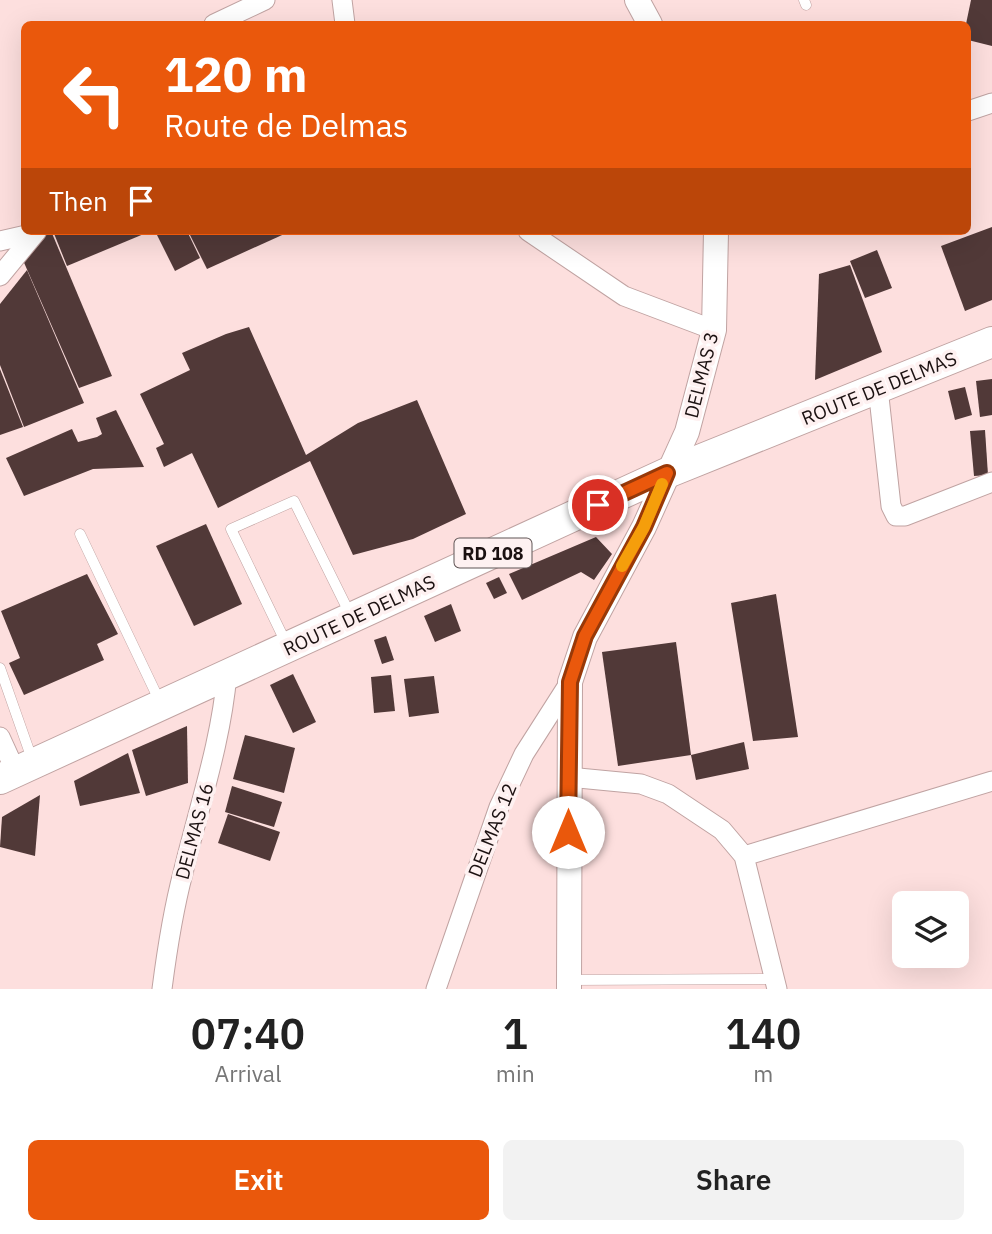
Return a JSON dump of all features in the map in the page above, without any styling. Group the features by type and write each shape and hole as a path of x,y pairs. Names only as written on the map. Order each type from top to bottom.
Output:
{"main road":[{"name":"ROUTE DE DELMAS","path":"17,771 667,473 992,342"}],"street":[{"path":"220,21 265,0"},
{"path":"342,0 345,21"},
{"path":"637,0 648,21"},
{"path":"971,110 992,103"},
{"path":"0,242 25,235"},
{"path":"0,276 34,235"},
{"path":"534,235 624,296 714,330"},
{"name":"DELMAS 3","path":"569,984 570,682 585,636 644,527 687,432 714,330 716,235"},
{"path":"878,388 891,506 897,516 905,516 992,482"},
{"name":"DELMAS 16","path":"162,989 168,937 179,887 223,718 227,674"},
{"name":"DELMAS 12","path":"436,989 499,807 524,754 570,682"},
{"path":"0,737 17,771"},
{"path":"568,777 641,784 668,794 722,830 744,856 776,984"},
{"path":"744,856 992,781"}],"lane":[{"path":"288,648 231,529 294,501 352,618"},
{"path":"80,534 161,704"},
{"path":"0,668 17,771"},
{"path":"569,984 776,984"}],"building":[{"path":"971,0 992,0 992,46 971,41 971,21 967,21"},
{"path":"992,227 992,300 965,311 941,246"},
{"path":"44,235 53,235 112,376 79,388 22,258"},
{"path":"55,235 141,235 67,266"},
{"path":"157,235 189,235 200,258 175,271"},
{"path":"190,235 282,235 207,269"},
{"path":"877,250 892,288 865,298 850,261"},
{"path":"850,265 882,352 815,380 819,274"},
{"path":"27,270 84,403 24,427 0,365 0,304"},
{"path":"249,327 306,455 358,423 417,400 466,514 413,539 353,555 310,461 218,508 192,453 164,467 156,448 164,444 140,394 190,370 182,353"},
{"path":"0,369 23,427 0,435"},
{"path":"992,379 992,415 980,417 976,381"},
{"path":"965,387 972,415 955,420 948,391"},
{"path":"116,410 144,467 93,469 24,496 6,458 72,429 78,442 97,437 102,434 96,418"},
{"path":"985,430 988,475 974,476 970,431"},
{"path":"206,524 242,604 194,626 156,546"},
{"path":"596,537 612,554 594,580 581,572 522,600 509,574"},
{"path":"87,574 118,634 97,644 104,660 24,695 9,663 20,658 1,611"},
{"path":"499,577 507,593 494,599 486,583"},
{"path":"776,594 798,737 753,741 731,603"},
{"path":"451,604 461,631 435,642 424,616"},
{"path":"386,636 394,660 382,664 374,640"},
{"path":"676,642 691,755 618,766 602,652"},
{"path":"293,674 316,722 293,733 270,685"},
{"path":"391,675 395,711 374,713 371,677"},
{"path":"434,676 439,713 409,717 404,679"},
{"path":"187,726 188,783 146,796 132,750"},
{"path":"245,735 295,748 284,793 233,779"},
{"path":"744,742 749,769 696,780 691,755"},
{"path":"128,753 140,793 80,806 74,781"},
{"path":"232,786 282,802 274,827 225,812"},
{"path":"40,795 35,856 0,847 2,817"},
{"path":"228,814 280,832 270,861 218,843"}],"slow traffic":[{"path":"622,566 644,527 662,484"}],"route":[{"path":"568,832 570,682 585,636 644,527 667,473 598,505"}]}
